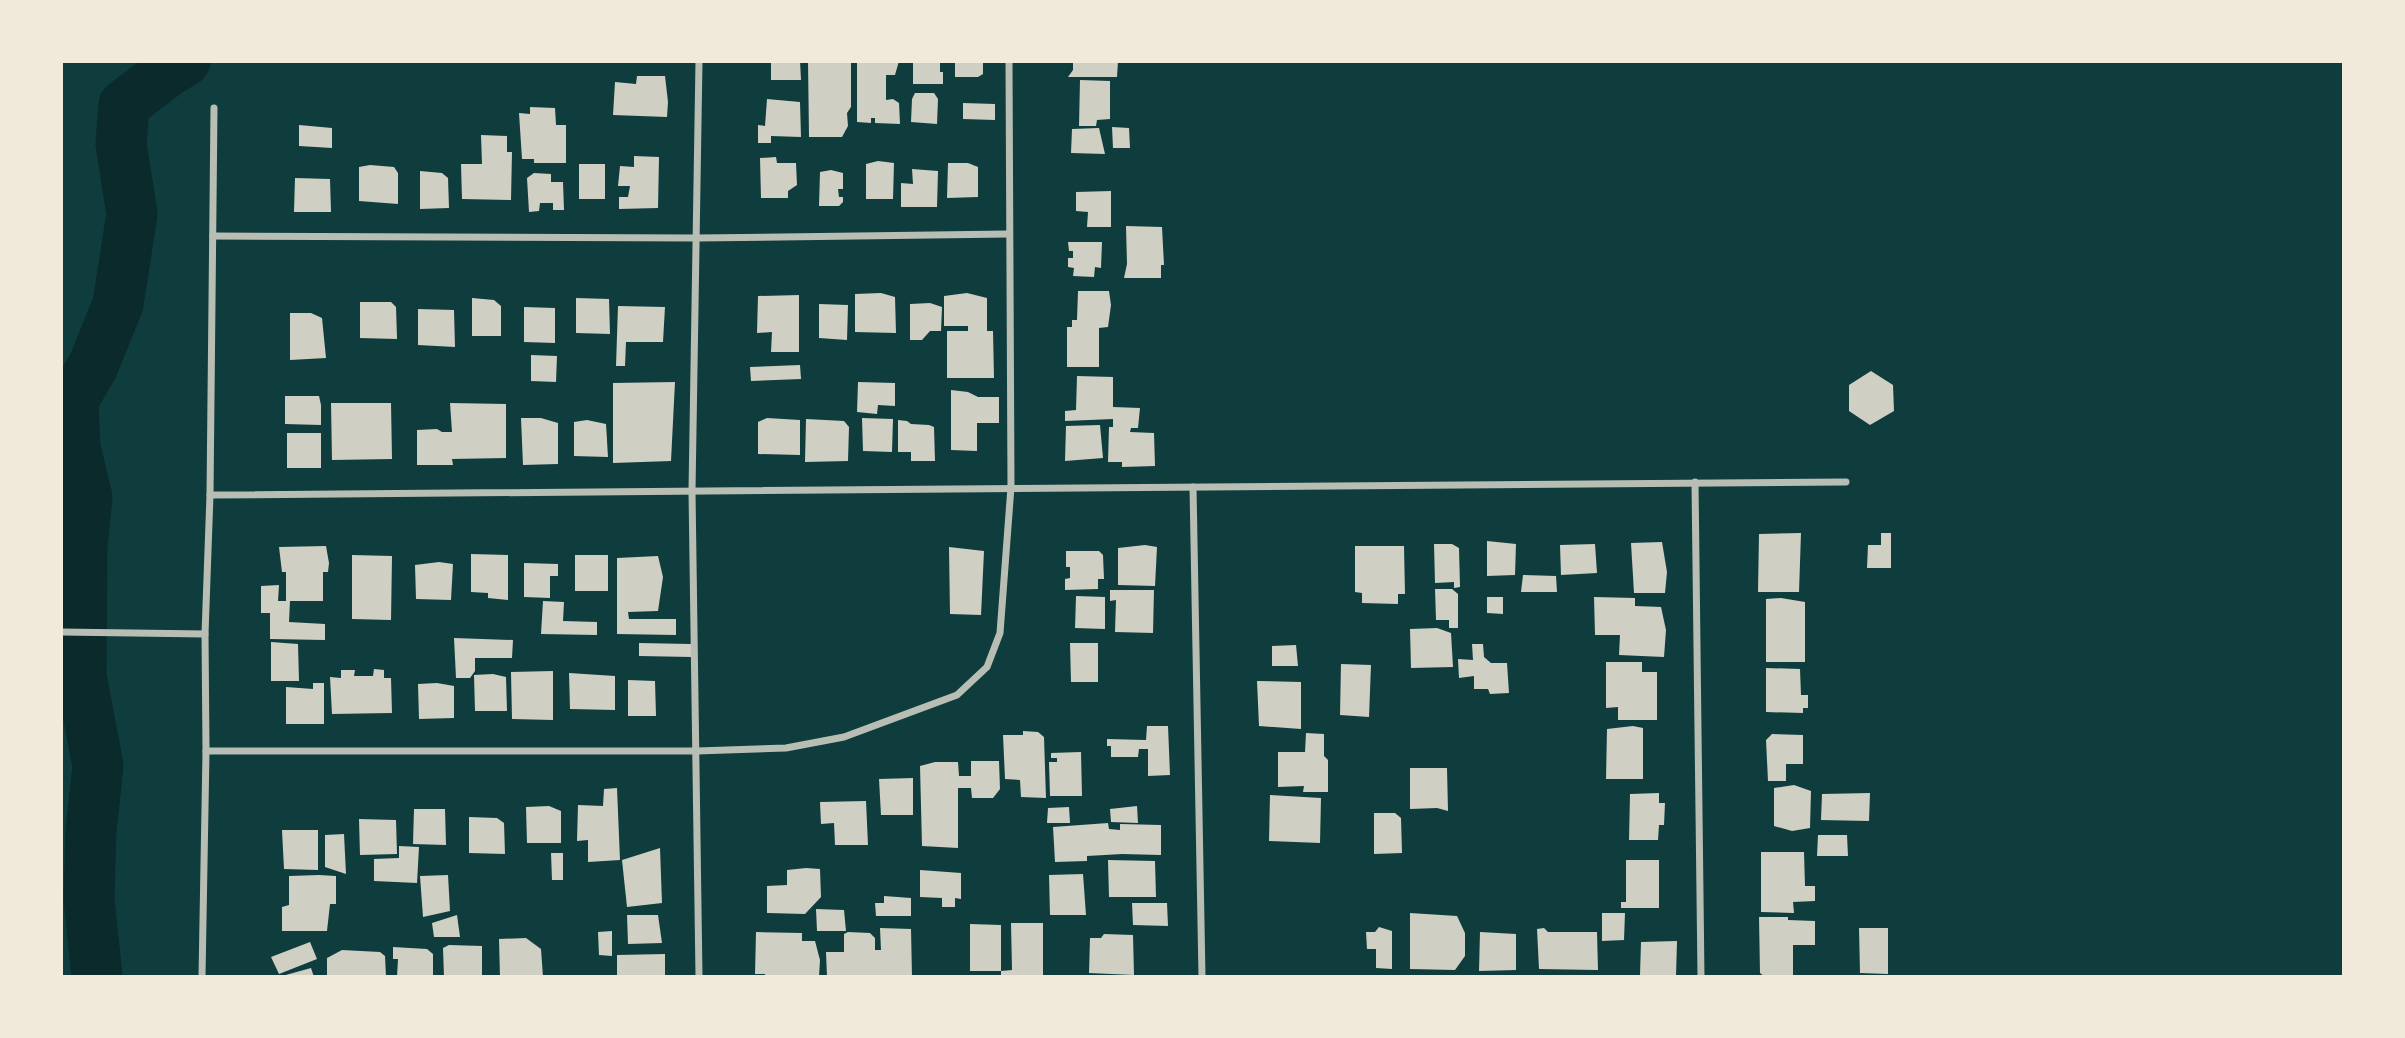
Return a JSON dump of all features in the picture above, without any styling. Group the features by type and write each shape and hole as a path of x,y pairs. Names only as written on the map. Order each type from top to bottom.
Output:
{"street":[{"path":"699,61 692,491 699,977"},
{"path":"206,751 697,751 786,748 844,737 957,695 987,667 1000,633 1011,487 1009,61"},
{"path":"202,977 214,108"},
{"path":"213,236 696,238 1008,234"},
{"path":"1695,482 1701,977"},
{"path":"210,495 1846,482"},
{"path":"1193,487 1202,977"},
{"path":"61,632 205,634"}],"building":[{"path":"771,61 800,61 801,80 771,80"},
{"path":"808,61 851,61 851,107 847,113 848,126 842,137 809,137"},
{"path":"857,61 899,61 895,75 886,75 886,100 893,99 899,103 900,124 875,123 875,118 871,118 871,123 857,122"},
{"path":"913,61 940,61 943,84 913,84"},
{"path":"955,61 983,61 983,74 978,77 955,77"},
{"path":"1073,61 1118,61 1117,77 1068,77 1073,70"},
{"path":"637,76 665,76 667,117 613,115 615,82 636,84"},
{"path":"1080,80 1110,81 1110,119 1097,120 1096,126 1079,126"},
{"path":"915,93 934,93 938,99 937,124 911,122 912,99"},
{"path":"767,99 800,102 801,137 771,136 771,143 758,143 758,125 765,126"},
{"path":"963,103 995,104 995,120 963,119"},
{"path":"530,107 555,108 556,125 566,125 566,163 534,163 534,159 522,159 519,113 530,114"},
{"path":"299,125 332,128 332,148 299,146"},
{"path":"1112,127 1129,128 1130,148 1113,148"},
{"path":"1099,128 1105,154 1071,153 1072,129"},
{"path":"481,135 507,136 507,152 512,152 511,200 462,199 461,164 482,164"},
{"path":"634,156 659,157 658,208 619,209 619,197 628,197 630,186 618,186 620,166 634,167"},
{"path":"776,157 777,163 796,163 797,185 788,191 788,198 761,198 760,158"},
{"path":"878,161 894,163 893,199 866,199 866,164"},
{"path":"948,163 968,163 978,167 978,197 947,198"},
{"path":"579,164 605,164 605,199 579,199"},
{"path":"359,167 394,167 398,173 398,204 359,201"},
{"path":"912,169 938,171 937,207 901,207 901,183 913,184"},
{"path":"831,170 843,173 843,189 838,189 843,202 839,206 819,206 820,172"},
{"path":"420,171 442,173 448,178 449,208 420,209"},
{"path":"534,173 551,174 551,182 563,182 564,210 553,210 553,203 540,203 539,211 529,212 527,178"},
{"path":"295,178 330,179 331,212 294,212"},
{"path":"1111,191 1111,227 1087,227 1088,212 1076,211 1076,192"},
{"path":"1126,226 1162,227 1164,265 1161,265 1161,278 1124,278 1127,264"},
{"path":"1068,242 1102,242 1101,268 1095,267 1094,277 1073,276 1074,268 1068,267 1068,258 1073,258 1073,251 1069,251"},
{"path":"1078,291 1109,291 1111,305 1108,327 1099,328 1099,367 1067,367 1067,327 1072,327 1072,320 1077,320"},
{"path":"881,293 895,297 896,333 855,332 855,294"},
{"path":"967,293 987,298 987,331 993,331 994,378 947,378 947,331 968,331 968,326 944,326 944,296"},
{"path":"799,295 799,352 771,352 772,332 757,333 758,296"},
{"path":"472,298 494,300 501,306 501,336 472,336"},
{"path":"576,298 609,299 610,334 576,333"},
{"path":"360,302 391,302 396,307 397,339 360,338"},
{"path":"930,303 942,307 941,331 930,331 922,340 910,340 910,304"},
{"path":"819,304 848,305 847,340 819,338"},
{"path":"618,306 665,307 663,342 626,342 625,366 616,366"},
{"path":"524,307 555,308 555,343 524,342"},
{"path":"418,309 454,310 455,347 418,345"},
{"path":"290,313 311,313 322,318 326,358 290,360"},
{"path":"531,355 557,356 556,382 531,381"},
{"path":"800,365 801,379 751,381 750,367"},
{"path":"1871,371 1893,385 1894,411 1870,425 1849,411 1849,385"},
{"path":"1077,376 1113,377 1113,407 1140,408 1138,428 1131,428 1130,432 1154,433 1155,466 1122,467 1122,462 1108,462 1109,427 1113,427 1113,419 1065,421 1065,411 1076,410"},
{"path":"675,382 671,461 613,463 613,383"},
{"path":"858,382 895,383 895,406 878,405 877,414 857,412"},
{"path":"951,390 968,392 978,397 999,397 999,423 977,423 977,451 951,450"},
{"path":"285,396 319,396 321,425 285,424"},
{"path":"331,403 391,403 392,459 332,460"},
{"path":"450,403 506,404 506,458 452,459 453,465 417,465 417,430 437,429 452,432"},
{"path":"521,418 541,418 558,423 558,464 523,465"},
{"path":"767,418 800,420 800,455 758,454 758,422"},
{"path":"862,418 893,419 892,452 863,451"},
{"path":"806,419 844,421 849,427 848,461 805,462"},
{"path":"587,420 606,424 608,457 574,456 574,422"},
{"path":"898,420 934,427 935,461 911,461 911,452 898,452"},
{"path":"1100,425 1103,458 1065,461 1066,426"},
{"path":"287,433 321,433 321,468 287,468"},
{"path":"1801,533 1799,592 1758,592 1759,534"},
{"path":"1881,533 1891,533 1891,568 1867,568 1868,545 1881,545"},
{"path":"1487,541 1516,544 1515,575 1487,576"},
{"path":"1662,542 1667,572 1665,593 1634,593 1631,543"},
{"path":"1434,544 1452,544 1459,548 1460,587 1454,588 1454,582 1435,583"},
{"path":"1595,544 1597,573 1561,575 1560,545"},
{"path":"1145,545 1157,547 1155,586 1118,585 1118,548"},
{"path":"326,546 329,563 328,572 323,572 323,601 290,601 289,622 325,624 325,640 270,639 270,613 261,613 261,586 279,585 278,601 286,601 286,572 282,572 279,547"},
{"path":"1355,546 1404,546 1405,594 1398,594 1398,604 1362,603 1362,593 1355,592"},
{"path":"949,547 984,551 981,615 950,614"},
{"path":"1066,551 1099,551 1103,555 1104,579 1098,579 1098,589 1065,590 1065,579 1070,578 1070,567 1066,567"},
{"path":"471,554 508,555 508,600 488,598 488,593 471,592"},
{"path":"352,555 392,556 391,620 352,619"},
{"path":"575,555 608,555 608,591 575,591"},
{"path":"658,556 663,577 658,611 628,612 629,619 676,619 676,635 617,634 617,558"},
{"path":"439,562 453,564 451,600 416,599 415,565"},
{"path":"524,563 558,564 558,576 550,576 550,598 524,597"},
{"path":"1523,575 1556,576 1557,592 1521,592"},
{"path":"1435,589 1452,589 1458,594 1458,628 1449,628 1449,620 1436,620"},
{"path":"1110,590 1154,590 1153,633 1115,632 1116,600 1110,601"},
{"path":"1076,596 1105,597 1105,629 1075,628"},
{"path":"1487,597 1503,597 1503,614 1487,613"},
{"path":"1594,597 1635,598 1635,606 1661,607 1666,630 1664,657 1619,655 1620,635 1595,635"},
{"path":"1781,598 1805,602 1805,662 1766,662 1766,599"},
{"path":"543,601 564,602 563,621 597,622 597,635 541,634"},
{"path":"1437,628 1451,633 1453,667 1411,668 1410,629"},
{"path":"454,638 513,640 512,658 475,658 475,671 470,678 456,678"},
{"path":"271,642 298,644 299,681 271,681"},
{"path":"639,643 691,644 691,657 639,656"},
{"path":"1070,643 1098,643 1098,682 1071,682"},
{"path":"1472,644 1483,644 1484,657 1491,663 1507,663 1509,693 1490,694 1488,689 1474,689 1474,676 1459,678 1458,659 1473,660"},
{"path":"1296,645 1298,666 1272,666 1272,646"},
{"path":"1606,662 1642,662 1642,672 1657,672 1657,720 1618,720 1618,707 1606,708"},
{"path":"1341,664 1371,665 1369,717 1340,715"},
{"path":"1766,668 1800,669 1801,695 1808,695 1808,708 1803,708 1803,713 1766,712"},
{"path":"374,669 384,670 384,678 391,678 392,713 332,714 330,677 341,678 341,670 355,670 354,676 373,676"},
{"path":"553,671 553,720 512,719 511,672"},
{"path":"569,673 615,676 615,710 570,709"},
{"path":"493,674 506,677 507,711 475,711 474,675"},
{"path":"628,680 655,681 656,716 628,716"},
{"path":"1257,681 1301,682 1301,729 1259,726"},
{"path":"313,683 324,683 324,724 286,724 286,687 313,689"},
{"path":"418,684 454,686 454,718 419,719"},
{"path":"1147,726 1168,726 1170,775 1148,776 1148,749 1139,749 1138,757 1111,757 1111,746 1107,746 1107,739 1146,740"},
{"path":"1633,726 1643,728 1643,779 1606,779 1607,729"},
{"path":"1023,731 1038,732 1044,737 1046,798 1021,797 1020,780 1005,779 1003,735 1023,735"},
{"path":"1306,733 1324,734 1324,756 1328,760 1328,792 1303,792 1304,786 1278,787 1278,752 1305,752"},
{"path":"1772,734 1803,735 1803,764 1786,764 1786,781 1768,781 1766,740"},
{"path":"1081,752 1082,796 1050,796 1049,762 1057,762 1057,758 1051,758 1051,753"},
{"path":"971,761 999,761 1000,789 993,798 972,798 971,788 958,788 958,848 922,846 920,766 935,762 958,762 959,776 971,776"},
{"path":"1410,768 1447,768 1448,811 1437,808 1410,809"},
{"path":"913,778 913,815 881,815 879,779"},
{"path":"1794,785 1811,791 1810,828 1792,831 1774,826 1774,788"},
{"path":"617,788 620,860 588,862 588,840 577,841 578,805 603,806 604,789"},
{"path":"1659,793 1659,803 1665,803 1664,825 1659,825 1658,840 1629,840 1630,794"},
{"path":"1870,793 1869,821 1821,820 1822,794"},
{"path":"1270,795 1321,798 1320,843 1269,841"},
{"path":"866,801 868,845 835,845 834,823 821,824 820,802"},
{"path":"549,806 561,811 561,843 527,843 526,807"},
{"path":"1137,806 1138,823 1111,822 1110,809"},
{"path":"1069,807 1070,823 1047,823 1048,808"},
{"path":"414,809 445,809 446,845 413,844"},
{"path":"1374,813 1395,813 1401,818 1402,853 1374,854"},
{"path":"469,817 497,818 504,823 505,854 469,853"},
{"path":"359,819 396,820 397,854 360,855"},
{"path":"1108,823 1109,829 1120,830 1120,824 1161,825 1161,855 1087,856 1087,861 1055,862 1053,827"},
{"path":"282,830 318,830 318,870 284,869"},
{"path":"344,834 346,874 325,867 325,835"},
{"path":"1818,835 1847,835 1848,856 1817,856"},
{"path":"399,846 419,847 417,883 374,881 374,859 399,858"},
{"path":"660,848 662,903 627,907 622,860"},
{"path":"1761,852 1804,852 1805,886 1815,886 1815,901 1793,902 1794,913 1761,912"},
{"path":"551,853 563,853 563,880 552,880"},
{"path":"1108,860 1155,861 1156,897 1109,897"},
{"path":"1626,860 1659,860 1659,908 1621,908 1621,902 1626,902"},
{"path":"820,869 821,897 805,914 767,913 767,886 787,885 787,870"},
{"path":"920,870 961,873 961,899 955,898 955,907 942,907 942,898 920,897"},
{"path":"1083,874 1086,915 1050,915 1049,875"},
{"path":"448,875 450,911 423,917 420,876"},
{"path":"289,876 336,876 336,904 330,904 327,931 282,931 282,907 289,905"},
{"path":"884,896 911,898 911,916 876,916 875,903 884,903"},
{"path":"1132,903 1167,903 1168,926 1133,925"},
{"path":"816,909 844,910 846,931 817,931"},
{"path":"1410,913 1457,916 1465,933 1465,956 1455,970 1410,969"},
{"path":"1602,913 1625,913 1624,940 1602,941"},
{"path":"457,915 460,937 434,937 432,923"},
{"path":"627,915 658,915 662,943 628,944"},
{"path":"1759,917 1815,921 1815,945 1793,945 1793,977 1765,977 1760,973"},
{"path":"1011,923 1043,923 1043,977 1001,977 1001,971 1012,970"},
{"path":"970,924 1001,925 1001,971 970,971"},
{"path":"1379,927 1392,931 1392,969 1376,968 1376,949 1367,949 1366,932 1375,932"},
{"path":"880,928 911,929 912,977 827,977 826,952 844,952 844,934 870,933 875,938 875,950 881,950"},
{"path":"1544,928 1548,932 1597,932 1598,970 1539,969 1537,929"},
{"path":"1859,928 1888,928 1888,974 1860,973"},
{"path":"612,931 612,956 599,955 598,932"},
{"path":"756,932 802,933 802,941 815,941 820,960 819,977 765,977 765,974 755,974"},
{"path":"1480,932 1516,934 1516,970 1479,971"},
{"path":"1104,934 1133,935 1134,975 1089,973 1090,938 1101,938"},
{"path":"526,938 541,949 543,977 500,977 499,939"},
{"path":"1677,941 1676,976 1640,975 1641,942"},
{"path":"310,942 317,959 279,974 271,957"},
{"path":"449,945 482,946 482,977 444,977 443,948"},
{"path":"393,947 427,949 433,954 433,977 397,977 398,959 393,959"},
{"path":"342,950 380,952 385,956 386,977 327,977 327,958"},
{"path":"665,954 665,977 617,977 617,955"},
{"path":"311,968 314,977 282,977 282,976"}],"waterway":[{"path":"97,977 89,899 91,831 98,766 81,676 82,547 87,497 75,448 73,400 93,366 118,304 132,214 121,144 124,105 185,61"}]}
